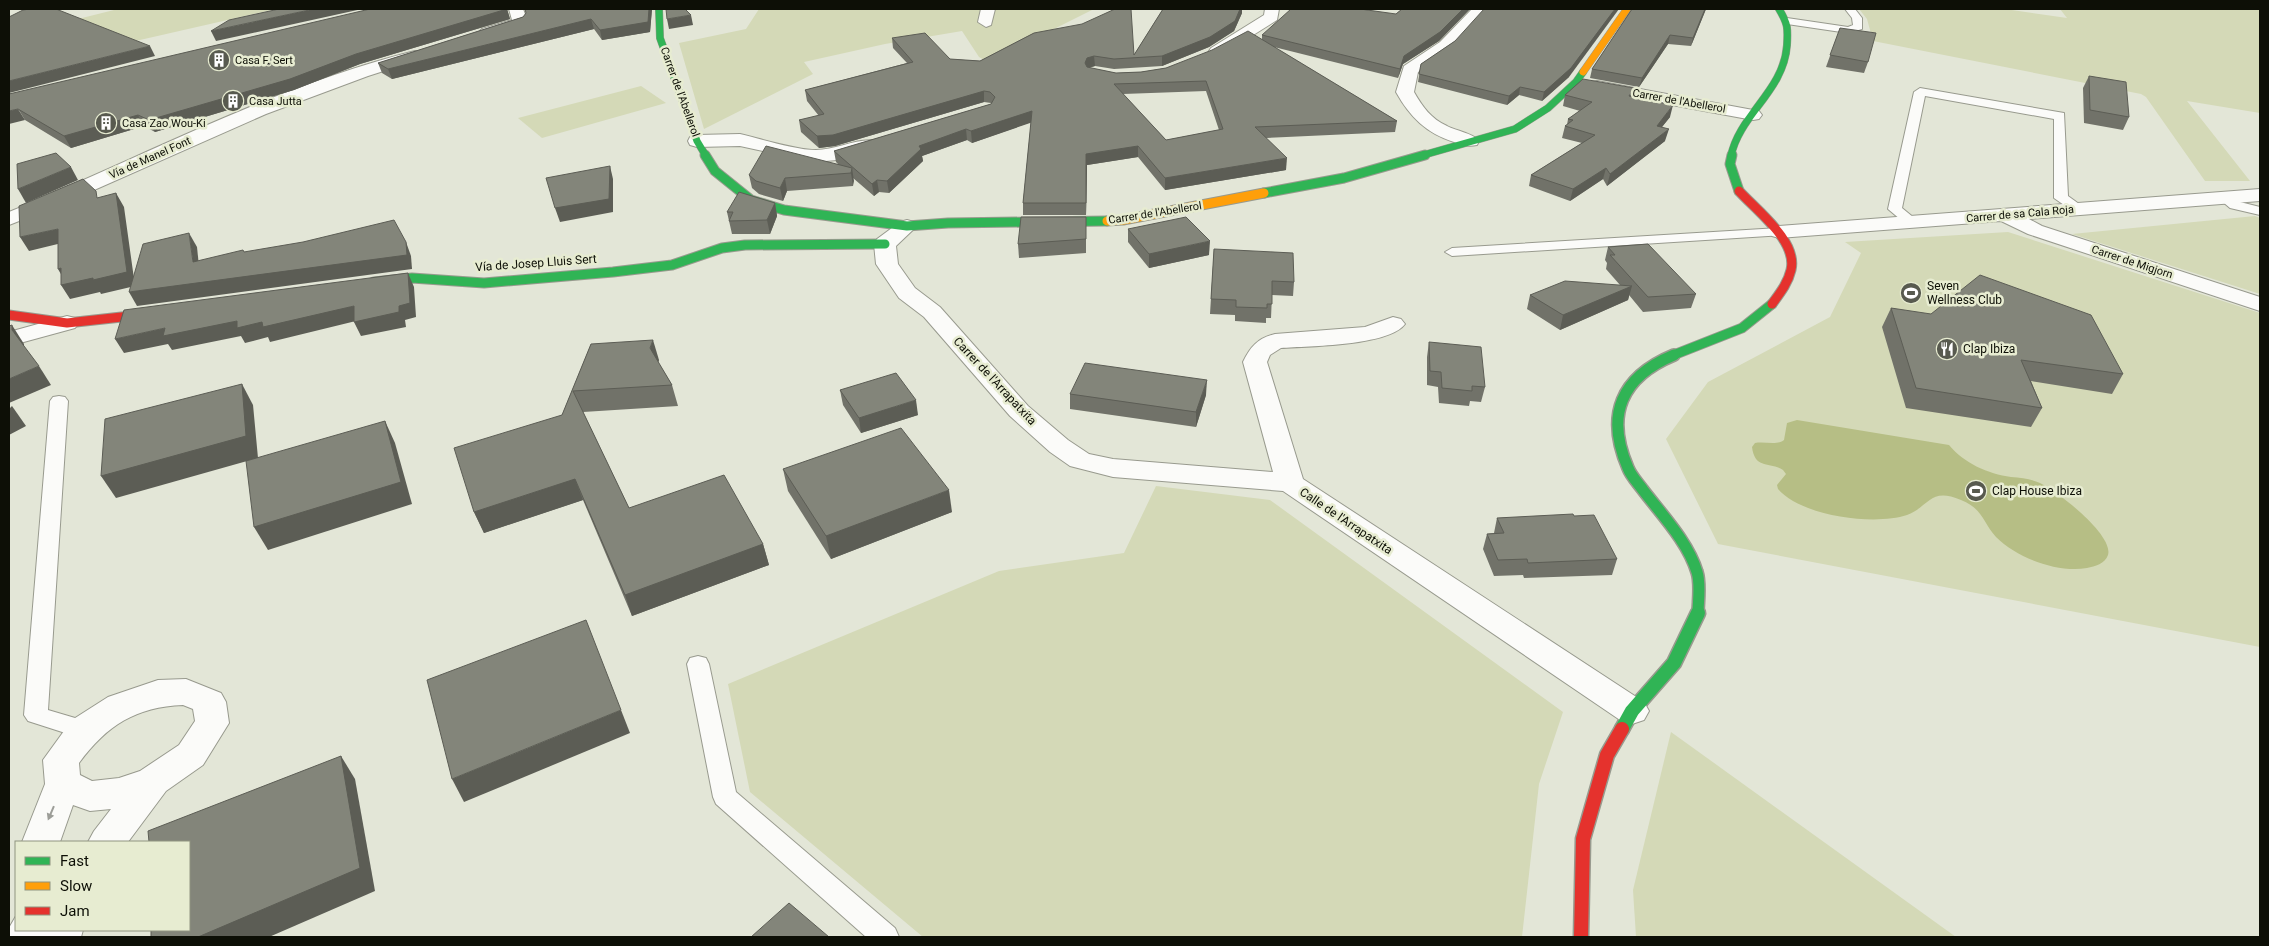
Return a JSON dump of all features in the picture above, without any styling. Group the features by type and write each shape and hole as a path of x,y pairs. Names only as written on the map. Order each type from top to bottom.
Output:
{"street":[{"name":"Carrer de l'Abellerol","path":"659,9 660,38 697,141 715,171 751,200 784,210 907,226 948,223 1078,224 1123,220 1344,178 1470,141 1515,130 1548,108 1576,82 1627,9"},
{"path":"1199,59 1216,52 1272,17 1272,9"},
{"path":"1470,141 1434,129 1414,111 1405,92 1410,70 1446,44 1480,9"},
{"path":"1581,937 1583,839 1606,755 1632,711 1674,663 1698,617 1698,574 1687,548 1628,469 1616,426 1621,401 1636,378 1660,361 1742,328 1768,309 1786,288 1793,266 1791,250 1779,232 1751,206 1736,187 1730,164 1734,143 1752,115 1771,91 1786,62 1787,21 1779,9"},
{"path":"472,36 518,15"},
{"name":"Vía de Manel Font","path":"9,219 220,127 367,70 430,52"},
{"name":"Carrer de l'Abellerol","path":"1576,82 1752,115"},
{"path":"697,141 740,140 814,156 837,154 886,140"},
{"name":"Carrer de sa Cala Roja","path":"1779,232 2260,195"},
{"name":"Carrer de Migjorn","path":"2006,215 2035,230 2260,304"},
{"path":"886,244 907,226"},
{"name":"Vía de Josep Lluis Sert","path":"364,284 412,278 484,283 613,272 672,265 698,258 722,248 745,245 886,244"},
{"name":"Carrer de l'Arrapatxita","path":"886,244 887,264 907,293 932,312 1018,411 1059,446 1080,460 1113,468 1290,483"},
{"path":"9,339 67,323 166,312"},
{"path":"9,315 67,323"},
{"name":"Calle de l'Arrapatxita","path":"1393,324 1369,334 1275,341 1260,350 1255,362 1290,483 1632,711"},
{"path":"41,841 63,784 62,760 84,730 120,706 158,693 186,692 209,702 212,723 191,755 153,781 119,794 90,796 63,784"},
{"path":"108,841 153,781"}],"lane":[{"path":"1787,21 1848,30 1858,26 1857,18 1850,9"},
{"path":"1912,222 1895,209 1920,92 2060,116 2060,198 2079,209"},
{"path":"2224,197 2235,205 2260,212"},
{"path":"1452,252 1779,232"},
{"path":"59,401 36,715 84,730"},
{"path":"698,664 725,796 885,937"}],"shaded area":[{"path":"118,9 276,9 118,45 62,23"},
{"path":"759,9 1094,9 988,62 979,57 962,31 885,44 804,62 813,74 704,129 679,43 746,29"},
{"path":"1859,9 2005,9 2067,18 2060,9 2260,9 2260,113 2187,101 2250,181 2205,181 2146,97 2141,94 1873,41 1867,19"},
{"path":"641,86 666,103 542,138 518,118"},
{"path":"2255,216 2260,218 2260,294 2072,234"},
{"name":"Clap House Ibiza","path":"2008,232 2260,313 2260,647 1718,544 1666,439 1708,382 1830,317 1861,253 1845,242"},
{"path":"1797,420 1949,445 1977,467 2002,476 2040,483 2071,504 2094,526 2107,546 2107,558 2102,563 2087,568 2075,569 2051,566 2038,562 2005,545 1991,531 1974,507 1951,497 1936,497 1907,515 1893,518 1858,519 1820,512 1803,506 1778,489 1777,485 1786,474 1783,470 1759,462 1752,447 1755,443 1781,442 1784,440 1787,423"},
{"path":"1156,486 1270,500 1563,712 1539,784 1522,937 923,937 750,792 728,684 999,571 1124,553"},
{"path":"1671,732 1956,937 1636,937 1633,890"}],"building":[{"path":"56,9 150,46 9,81 9,17 23,10"},
{"path":"279,9 314,9 211,31 229,20"},
{"path":"370,9 507,9 356,54 290,79 149,120 138,115 64,136 18,109 9,111 9,94"},
{"path":"525,9 649,9 648,22 600,30 591,19 388,69 378,63 523,17 526,13"},
{"path":"666,9 685,9 691,15 667,19"},
{"path":"1115,9 1131,9 1134,55 1163,9 1240,9 1235,21 1210,37 1162,56 1114,59 1094,56 1087,58 1085,63 1087,67 1116,73 1166,68 1212,50 1248,31 1397,121 1255,127 1287,158 1165,178 1138,146 1086,154 1086,203 1023,203 1032,111 971,131 966,129 919,146 921,149 887,181 877,180 872,184 834,151 991,104 995,97 990,92 984,91 833,135 817,136 799,120 824,114 805,90 913,62 892,38 925,33 950,59 980,61 1034,33 1082,24","holes":["1206,81 1223,129 1166,140 1114,84"]},
{"path":"1291,9 1360,9 1396,14 1402,9 1463,9 1440,32 1404,56 1400,69 1262,35"},
{"path":"1484,9 1615,9 1571,68 1544,92 1520,87 1509,96 1419,74 1421,64 1455,41"},
{"path":"1632,9 1705,9 1693,38 1670,35 1642,78 1592,69"},
{"path":"1840,28 1876,33 1868,62 1830,55"},
{"path":"2089,76 2126,82 2129,117 2090,110"},
{"path":"1583,79 1634,88 1629,96 1673,105 1657,126 1669,129 1610,174 1606,168 1573,189 1531,175 1595,135 1565,126 1573,120 1568,119 1592,102 1565,95"},
{"path":"766,146 852,168 851,173 785,178 780,188 756,181 749,175"},
{"path":"56,153 71,167 18,189 17,164"},
{"path":"610,166 609,199 555,208 546,178"},
{"path":"83,179 96,191 97,198 116,193 127,272 61,285 61,268 58,269 58,229 20,237 19,206"},
{"path":"739,192 775,203 767,220 729,221 733,212 727,212"},
{"path":"1021,217 1086,217 1086,239 1018,244"},
{"path":"1186,217 1210,241 1149,254 1128,229"},
{"path":"394,220 406,242 407,255 129,292 143,244 189,233 193,262 243,250 244,252 303,242"},
{"path":"1648,244 1696,294 1648,297 1610,255 1615,255 1608,247"},
{"path":"1214,249 1293,253 1294,282 1272,281 1272,304 1267,304 1267,308 1236,307 1236,300 1211,299"},
{"path":"408,273 410,303 399,306 399,312 354,322 354,306 263,327 262,322 237,328 237,321 163,336 165,328 115,339 124,310"},
{"path":"1980,275 2091,315 2123,374 2021,360 2042,408 1916,388 1891,308 1931,314"},
{"path":"1565,281 1632,286 1563,315 1530,295"},
{"path":"12,325 12,330 39,366 9,379 9,326"},
{"path":"653,340 650,348 672,385 573,391 629,508 724,475 763,544 625,595 575,479 474,512 454,448 562,415 591,344"},
{"path":"1429,342 1481,347 1485,387 1472,386 1472,391 1442,388 1441,372 1430,371"},
{"path":"1085,363 1207,380 1196,412 1070,394"},
{"path":"896,373 916,400 859,418 840,390"},
{"path":"242,384 246,436 101,476 105,419"},
{"path":"385,421 401,482 254,527 246,461"},
{"path":"901,428 949,490 826,536 783,469"},
{"path":"1573,514 1574,516 1594,515 1617,559 1528,563 1527,559 1498,560 1487,534 1504,533 1497,518"},
{"path":"586,620 621,710 452,779 427,680"},
{"path":"341,756 360,868 198,937 151,937 151,931 190,931 190,841 149,841 148,831"},
{"path":"789,903 829,937 751,937"}],"traffic: fast":[{"path":"659,9 660,38 697,141 715,171 751,200 784,210 907,226 948,223 1107,221"},
{"path":"1739,191 1730,164 1734,143 1771,91 1786,61 1788,23 1779,9"},
{"path":"1264,193 1344,178 1515,129 1548,108 1576,82 1583,72"},
{"path":"374,282 412,278 484,283 613,272 672,265 722,248 745,245 885,244"},
{"path":"1622,729 1632,711 1674,663 1698,617 1698,574 1687,549 1628,469 1616,426 1621,401 1636,378 1660,361 1742,328 1772,304"}],"traffic: slow":[{"path":"1583,72 1627,9"},
{"path":"1107,221 1123,220 1264,193"}],"traffic: jam":[{"path":"1739,191 1777,230 1786,242 1791,255 1792,269 1786,285 1772,304"},
{"path":"9,315 67,323 158,313"},
{"path":"1581,937 1583,839 1607,755 1622,729"}],"place":[{"name":"Casa F. Sert","path":"219,60"},
{"name":"Casa Jutta","path":"233,101"},
{"name":"Casa Zao Wou-Ki","path":"106,123"},
{"name":"Seven Wellness Club","path":"1911,293"},
{"name":"Clap Ibiza","path":"1947,349"},
{"name":"Clap House Ibiza","path":"1976,491"}]}
